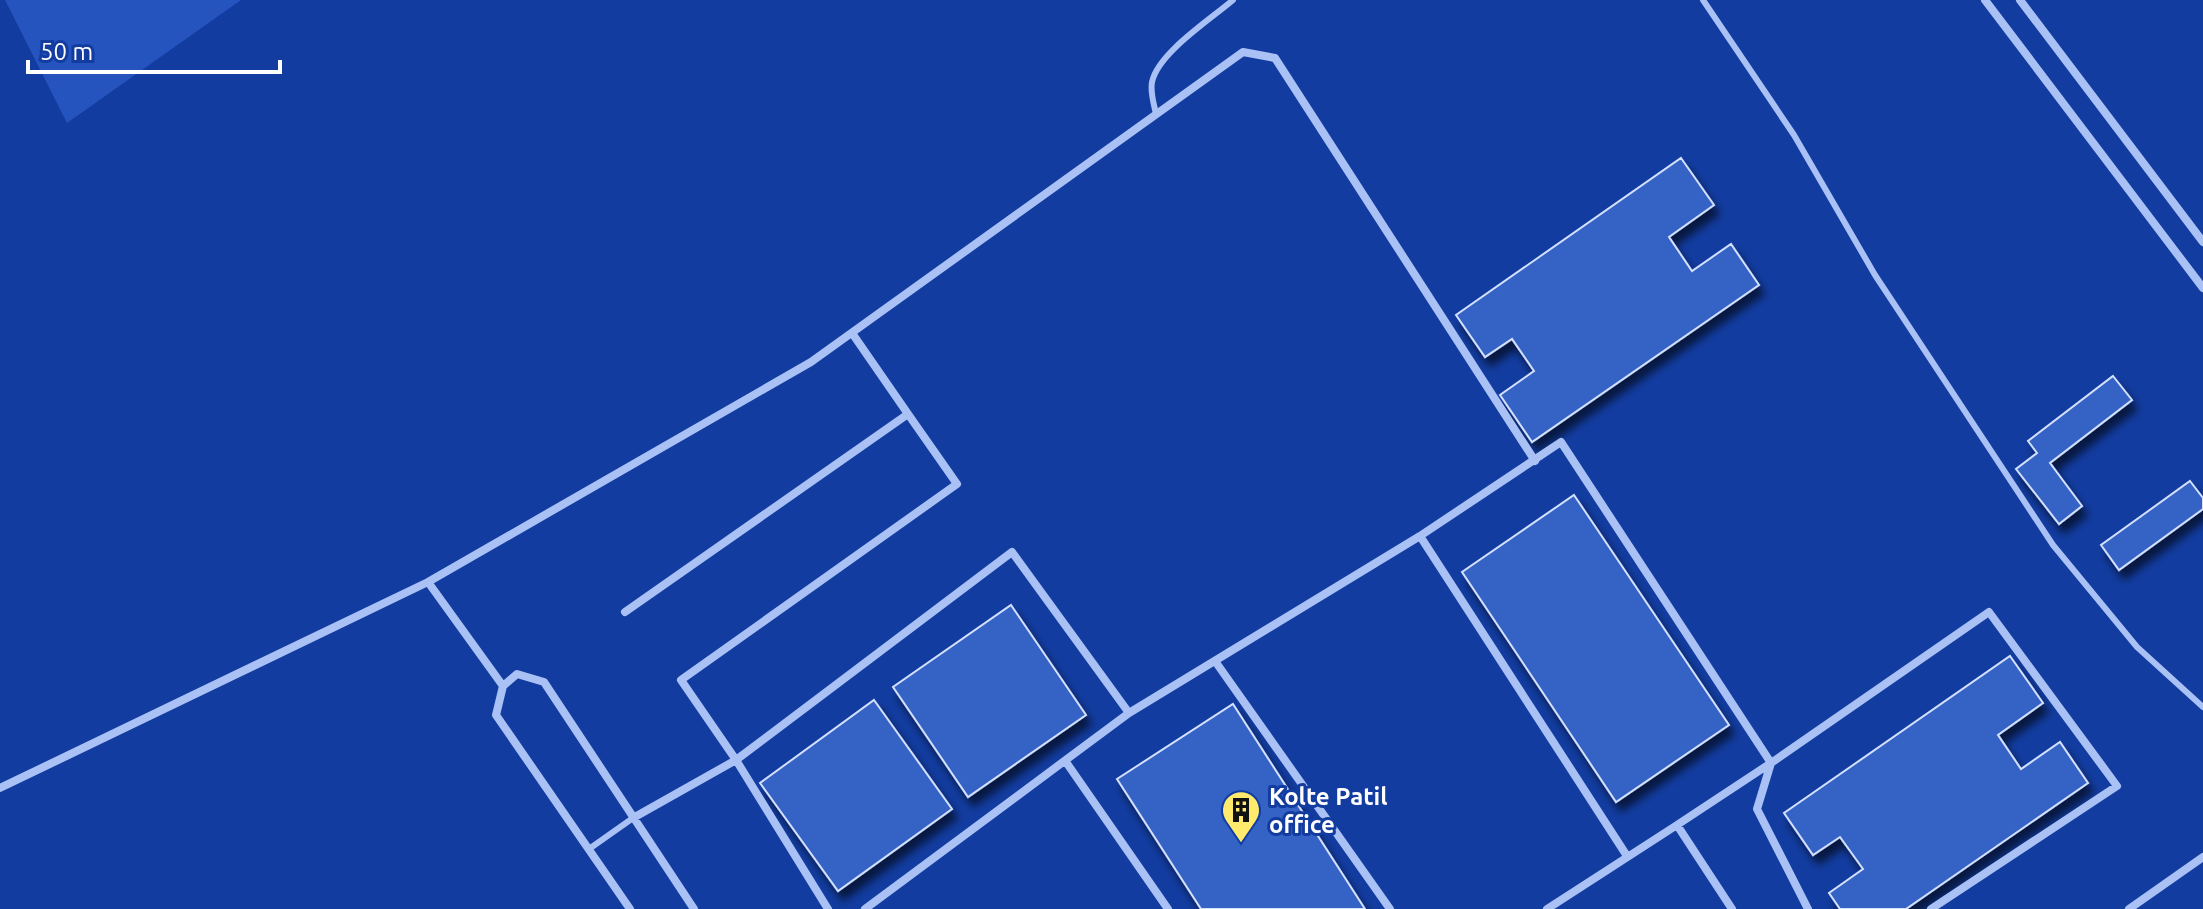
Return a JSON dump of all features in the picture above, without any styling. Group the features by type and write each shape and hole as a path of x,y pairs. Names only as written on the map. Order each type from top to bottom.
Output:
{"street":[{"path":"1985,0 2203,288"},
{"path":"2020,0 2203,242"},
{"path":"0,788 428,582 811,362 1243,52 1275,58 1535,461"},
{"path":"828,909 736,760 681,680 957,484 852,333"},
{"path":"625,612 908,414"},
{"path":"865,909 1129,713 1420,536 1561,442 1771,763"},
{"path":"1420,536 1627,856"},
{"path":"633,818 736,760 1012,552 1129,713"},
{"path":"428,582 503,686"},
{"path":"1547,909 1771,763 1989,612 2117,786 1931,909"},
{"path":"1215,661 1390,909"},
{"path":"630,909 496,715 503,686 517,674 544,682 694,909"},
{"path":"1066,762 1168,909"},
{"path":"1771,763 1757,809 1808,909"},
{"path":"1677,825 1732,909"},
{"path":"2129,909 2203,857"}],"lane":[{"path":"1156,114 1152,80 1159,68 1170,52 1233,0"},
{"path":"1703,0 1794,135 1875,275 2053,545 2137,647 2203,707"},
{"path":"589,849 633,818"}],"shaded area":[{"path":"5,0 241,0 67,123"}],"building":[{"path":"1681,158 1714,205 1669,237 1692,271 1731,244 1759,285 1532,442 1500,395 1534,371 1512,339 1485,357 1456,315"},
{"path":"2113,376 2132,400 2050,463 2082,506 2059,524 2016,469 2037,453 2028,441"},
{"path":"2190,481 2203,498 2203,509 2119,570 2101,545"},
{"path":"1574,495 1729,725 1616,802 1462,572"},
{"path":"1011,605 1086,715 968,797 893,687"},
{"path":"2010,656 2043,703 1998,735 2021,769 2060,742 2088,783 1906,909 1840,909 1829,893 1863,869 1840,837 1813,855 1784,813"},
{"path":"874,700 952,809 838,891 760,783"},
{"name":"Kolte Patil office","path":"1233,704 1365,909 1201,909 1117,779"}],"place":[{"name":"Kolte Patil office","path":"1241,844"}]}
